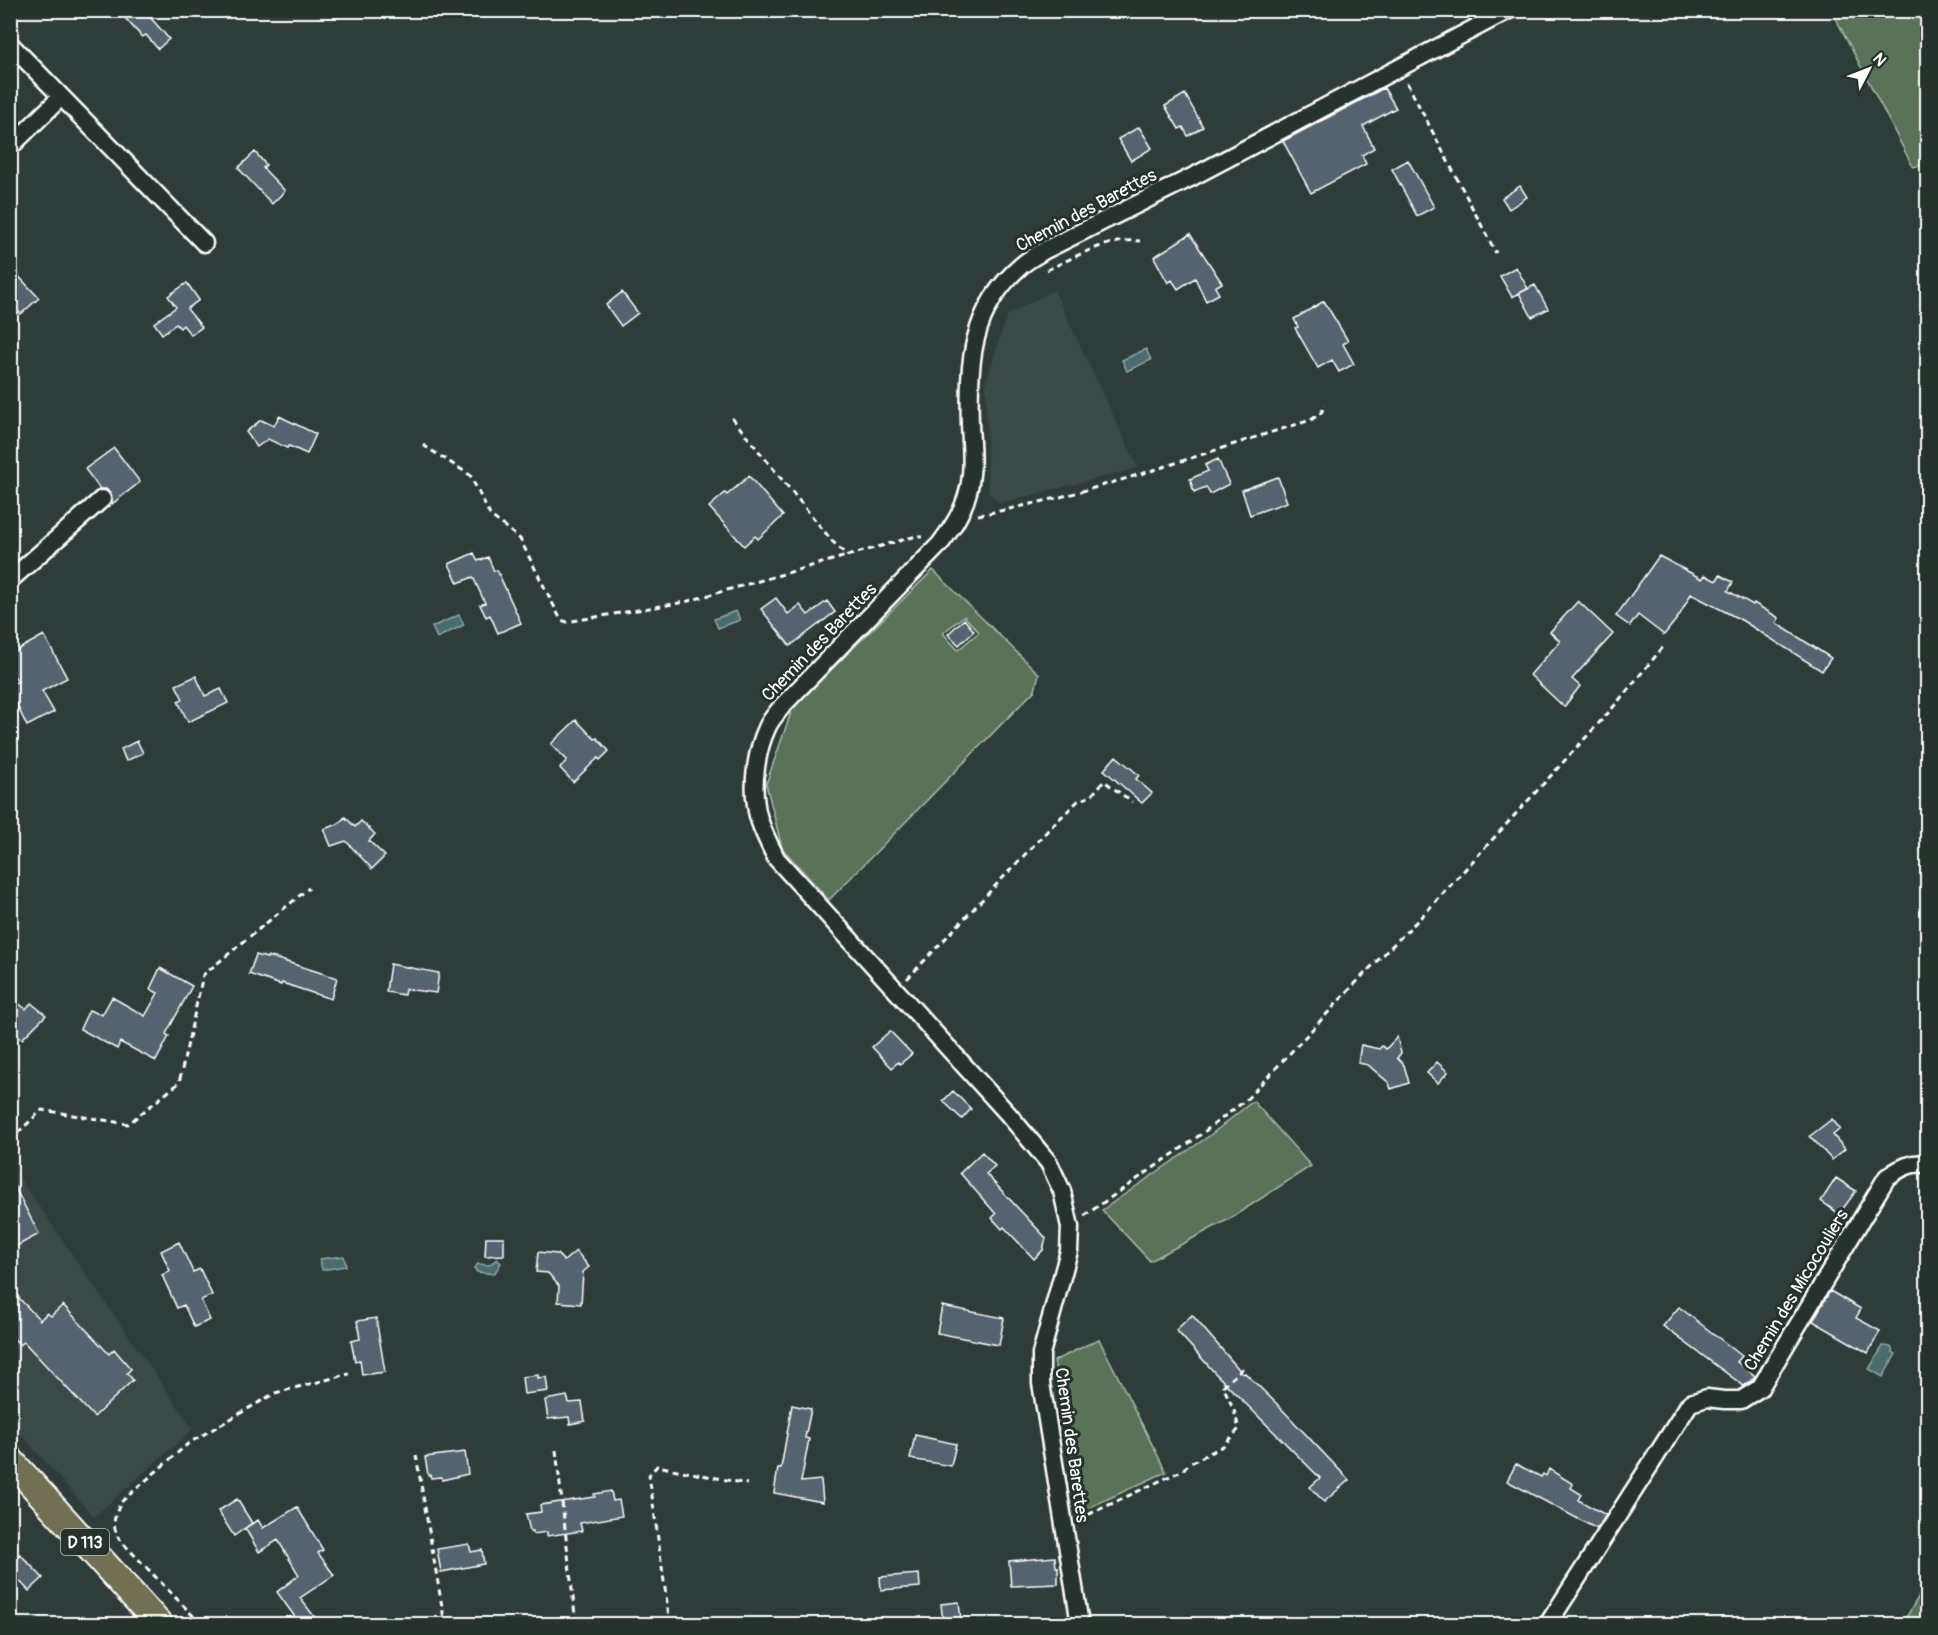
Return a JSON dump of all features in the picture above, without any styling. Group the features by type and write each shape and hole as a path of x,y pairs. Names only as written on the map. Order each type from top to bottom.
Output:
{"main road":[{"name":"D 113","path":"12,1466 159,1624"}],"street":[{"name":"Chemin des Barettes","path":"1080,1624 1041,1383 1041,1354 1069,1251 1070,1227 1062,1191 1048,1163 1009,1115 776,858 765,835 756,807 754,780 767,727 783,705 940,544 958,518 969,491 971,467 970,359 977,332 989,306 1004,283 1022,264 1509,10"},
{"path":"10,44 204,243"},
{"path":"10,147 62,97"},
{"path":"10,580 102,499"},
{"name":"Chemin des Micocouliers","path":"1548,1624 1690,1403 1707,1398 1741,1400 1760,1388 1887,1177 1900,1168 1920,1163 1928,1165"}],"path":[{"path":"1400,68 1496,253"},
{"path":"1047,270 1097,247 1125,240 1140,241"},
{"path":"958,518 1044,501 1124,479 1311,420 1321,413 1325,405"},
{"path":"732,418 832,541 848,556"},
{"path":"423,445 470,475 490,515 520,539 561,620 567,622 685,602 914,537 926,537 940,544"},
{"path":"1070,1227 1246,1100 1359,979 1427,911 1610,711 1664,646"},
{"path":"895,991 1078,801 1091,796 1104,781 1132,802"},
{"path":"10,1140 42,1110 128,1124 179,1083 203,975 309,888"},
{"path":"1063,1526 1180,1471 1223,1446 1239,1429 1234,1410 1223,1386 1243,1368"},
{"path":"201,1624 119,1539 113,1528 121,1502 189,1443 275,1393 349,1374"},
{"path":"556,1450 576,1624"},
{"path":"416,1455 445,1624"},
{"path":"670,1624 649,1475 657,1466 747,1484"}],"shaded area":[{"path":"1054,290 1138,468 1000,503 988,492 986,382 1007,315"},
{"path":"10,1164 193,1429 94,1517 11,1423"}],"green space":[{"path":"1832,11 1927,11 1927,164 1913,167"},
{"path":"933,570 1039,674 1035,690 829,900 782,848 766,784 793,707","holes":["964,616 979,632 958,650 943,633"]},
{"path":"1253,1101 1311,1166 1231,1218 1150,1261 1102,1210 1209,1136"},
{"path":"1099,1339 1166,1472 1082,1511 1054,1361"},
{"path":"1927,1583 1927,1624 1902,1624"}],"water":[{"path":"1146,349 1151,360 1127,371 1122,360"},
{"path":"736,611 740,620 718,628 714,619"},
{"path":"459,615 464,625 437,638 432,627"},
{"path":"344,1256 346,1266 322,1270 320,1259"},
{"path":"497,1259 501,1263 494,1274 477,1272 474,1268 478,1264 489,1265"},
{"path":"1883,1346 1891,1347 1896,1354 1883,1377 1869,1369"}],"building":[{"path":"118,10 144,10 169,39 158,49 146,35 142,37"},
{"path":"1384,88 1396,108 1363,126 1374,148 1362,155 1366,164 1311,193 1283,141"},
{"path":"1185,94 1203,127 1188,136 1183,127 1179,129 1165,106"},
{"path":"1139,127 1152,148 1131,161 1118,139"},
{"path":"255,152 266,165 263,168 285,191 272,204 238,168"},
{"path":"1408,160 1434,207 1417,216 1392,169"},
{"path":"1520,186 1527,197 1509,209 1502,198"},
{"path":"1190,234 1222,283 1215,287 1219,294 1206,301 1195,278 1178,289 1172,280 1168,283 1154,257"},
{"path":"10,267 39,298 21,314 10,303"},
{"path":"1516,267 1528,289 1512,297 1500,276"},
{"path":"187,283 199,300 187,309 202,327 191,335 183,325 180,328 176,324 162,334 154,323 176,307 168,296"},
{"path":"1535,285 1548,309 1532,317 1519,293"},
{"path":"622,292 638,313 621,326 606,305"},
{"path":"1324,301 1348,341 1343,344 1354,364 1339,372 1332,360 1318,368 1295,328 1298,327 1294,319"},
{"path":"279,416 316,434 307,454 268,439 257,447 246,432 261,420 274,426"},
{"path":"114,448 140,482 112,504 110,493 106,489 100,489 85,469"},
{"path":"1218,459 1229,484 1210,494 1206,487 1194,492 1190,479 1208,471 1205,465"},
{"path":"749,476 783,516 758,539 755,536 744,546 709,507"},
{"path":"1278,477 1287,502 1250,515 1242,490"},
{"path":"474,553 478,561 488,557 494,571 497,570 521,623 498,633 490,615 486,617 480,605 485,603 473,577 458,583 449,564"},
{"path":"1659,556 1702,579 1705,575 1716,581 1720,575 1733,582 1728,591 1779,618 1776,623 1831,658 1822,671 1743,621 1691,594 1679,616 1664,635 1638,615 1630,626 1616,616"},
{"path":"776,598 788,614 800,605 808,615 827,601 835,612 790,646 761,609"},
{"path":"1578,601 1613,634 1572,679 1580,686 1564,707 1530,675 1560,641 1550,632"},
{"path":"964,619 974,631 959,645 948,634"},
{"path":"44,635 67,678 42,691 54,712 27,726 10,691 10,685 18,681 10,671 10,654"},
{"path":"196,676 205,696 221,689 228,703 188,722 178,701 183,699 176,685"},
{"path":"576,720 609,751 600,760 598,758 573,782 560,768 567,760 551,744"},
{"path":"137,741 143,753 126,761 121,749"},
{"path":"1116,756 1139,775 1136,779 1152,793 1142,803 1104,770"},
{"path":"345,817 355,827 361,821 375,834 369,841 385,856 372,869 346,841 331,846 324,829 338,824"},
{"path":"256,955 267,958 268,956 337,978 331,999 249,974"},
{"path":"390,964 439,973 436,993 405,989 404,995 386,992"},
{"path":"160,968 192,986 166,1034 169,1036 156,1061 120,1042 117,1049 80,1029 89,1010 102,1015 112,997 145,1016 158,993 150,989"},
{"path":"10,997 26,1009 31,1003 46,1015 22,1039 10,1030"},
{"path":"890,1031 912,1054 892,1068 872,1047"},
{"path":"1397,1037 1401,1053 1397,1058 1404,1065 1409,1083 1391,1089 1389,1083 1368,1065 1358,1063 1361,1045 1379,1049 1382,1046 1386,1049"},
{"path":"1437,1062 1448,1072 1438,1083 1427,1073"},
{"path":"953,1091 971,1109 962,1119 943,1101"},
{"path":"1832,1119 1840,1129 1833,1135 1845,1149 1832,1160 1810,1136"},
{"path":"982,1152 995,1166 986,1174 1046,1238 1043,1250 1034,1259 1004,1227 1002,1229 992,1218 996,1214 960,1173"},
{"path":"10,1178 39,1234 15,1247 10,1239"},
{"path":"1836,1178 1856,1191 1839,1214 1821,1201"},
{"path":"486,1237 504,1237 504,1255 485,1256"},
{"path":"179,1242 193,1272 200,1269 212,1295 201,1300 210,1320 194,1327 184,1305 177,1308 162,1275 170,1271 161,1251"},
{"path":"576,1251 589,1267 583,1272 581,1304 558,1302 559,1286 548,1273 536,1272 538,1252 557,1254 564,1261"},
{"path":"10,1289 40,1320 47,1313 51,1316 63,1305 109,1354 114,1349 131,1369 127,1373 133,1380 94,1417 24,1342 20,1345 10,1335"},
{"path":"1830,1291 1861,1309 1856,1318 1880,1331 1868,1353 1813,1321"},
{"path":"942,1306 1004,1318 999,1345 937,1333"},
{"path":"1679,1307 1742,1356 1737,1362 1755,1376 1752,1380 1744,1386 1663,1326"},
{"path":"1192,1315 1243,1374 1245,1373 1275,1402 1349,1480 1324,1502 1310,1487 1320,1478 1215,1373 1176,1330"},
{"path":"376,1318 385,1372 362,1375 360,1360 355,1361 351,1341 360,1339 357,1321"},
{"path":"538,1375 538,1378 546,1377 548,1391 524,1394 522,1377"},
{"path":"567,1396 569,1403 582,1402 585,1421 570,1424 569,1417 548,1419 545,1400"},
{"path":"792,1405 811,1409 805,1438 809,1439 801,1482 821,1480 823,1502 774,1493 778,1468 781,1468"},
{"path":"915,1435 956,1444 951,1466 910,1459"},
{"path":"465,1452 468,1474 442,1480 441,1477 431,1478 428,1475 425,1457"},
{"path":"1516,1464 1541,1477 1543,1474 1546,1476 1549,1469 1573,1484 1571,1488 1581,1494 1578,1500 1606,1515 1597,1529 1507,1481"},
{"path":"611,1491 613,1501 619,1500 622,1516 580,1523 582,1531 547,1536 547,1532 533,1534 533,1531 530,1531 526,1514 541,1512 540,1505 595,1497 594,1494"},
{"path":"237,1499 252,1523 234,1536 218,1511"},
{"path":"297,1507 323,1550 318,1553 334,1575 300,1598 320,1624 300,1624 277,1592 299,1575 278,1540 259,1552 245,1528 258,1520 263,1528"},
{"path":"469,1544 471,1552 482,1550 484,1564 441,1572 437,1549"},
{"path":"20,1554 43,1578 29,1591 10,1571 10,1563"},
{"path":"1055,1557 1056,1567 1058,1567 1058,1584 1011,1586 1009,1561"},
{"path":"919,1574 920,1587 881,1590 880,1577"},
{"path":"959,1602 961,1620 943,1622 941,1604"}]}
